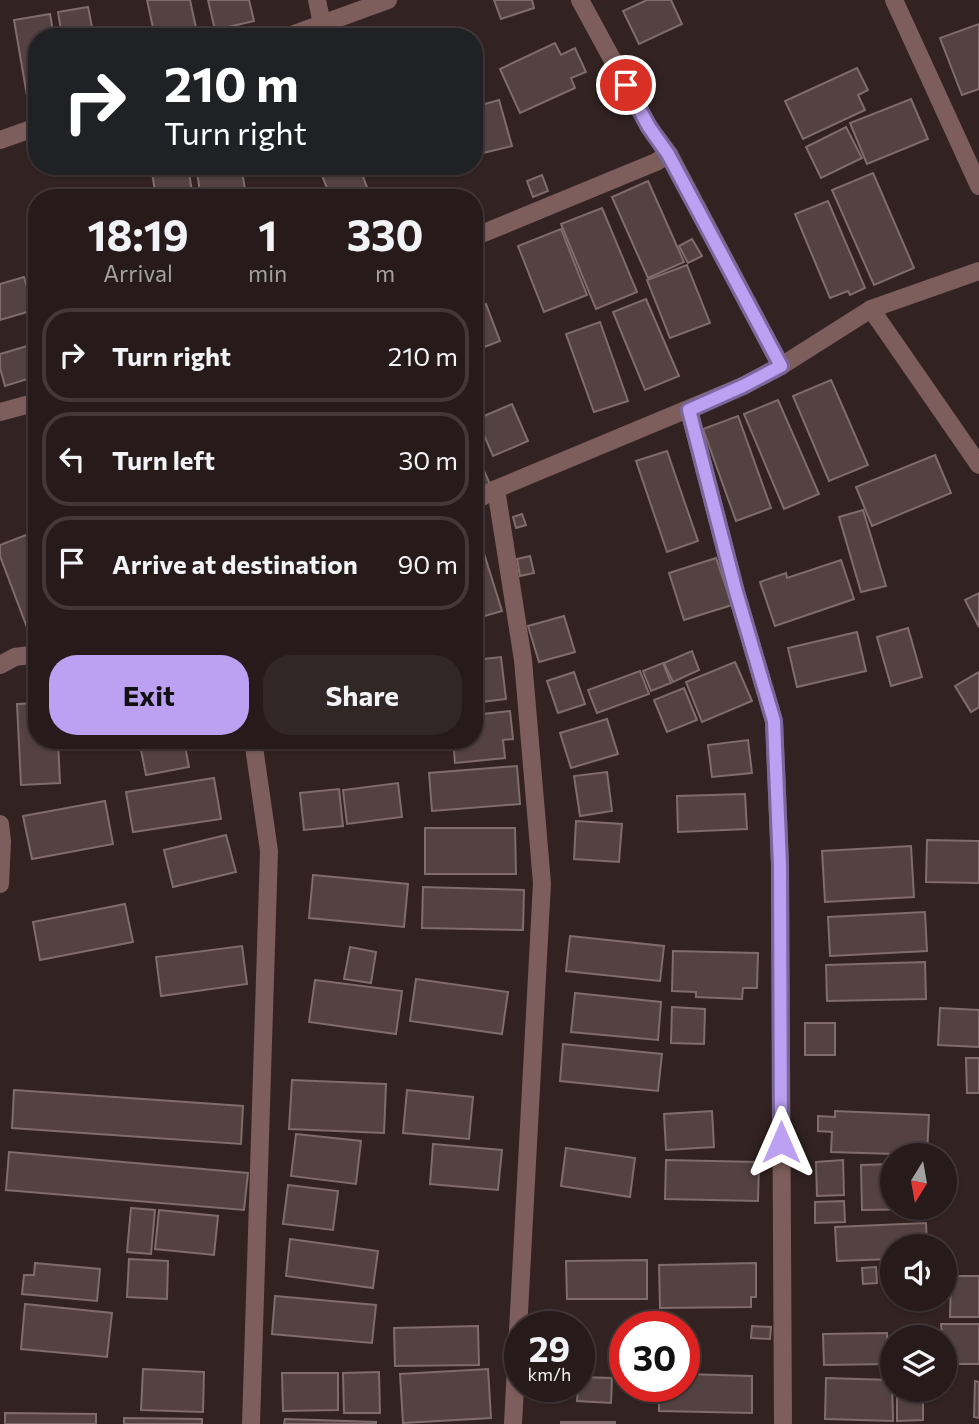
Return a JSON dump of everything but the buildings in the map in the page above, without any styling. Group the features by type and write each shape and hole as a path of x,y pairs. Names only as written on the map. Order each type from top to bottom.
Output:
{"street":[{"path":"317,0 322,24"},
{"path":"311,28 387,0"},
{"path":"580,0 649,127 668,154 781,366"},
{"path":"894,0 979,186"},
{"path":"0,140 28,130"},
{"path":"483,233 656,162 668,154"},
{"path":"483,496 743,386 781,366 871,309 979,271"},
{"path":"871,309 979,465"},
{"path":"0,412 28,404"},
{"path":"689,410 736,592 774,721 780,865 783,1424"},
{"path":"496,489 523,660 542,883 513,1424"},
{"path":"0,665 15,657 28,655"},
{"path":"251,1424 269,851 254,749"},
{"path":"0,824 0,884"}],"route":[{"path":"626,85 649,127 668,154 781,366 689,410 736,592 774,721 780,865 781,1142"}]}
